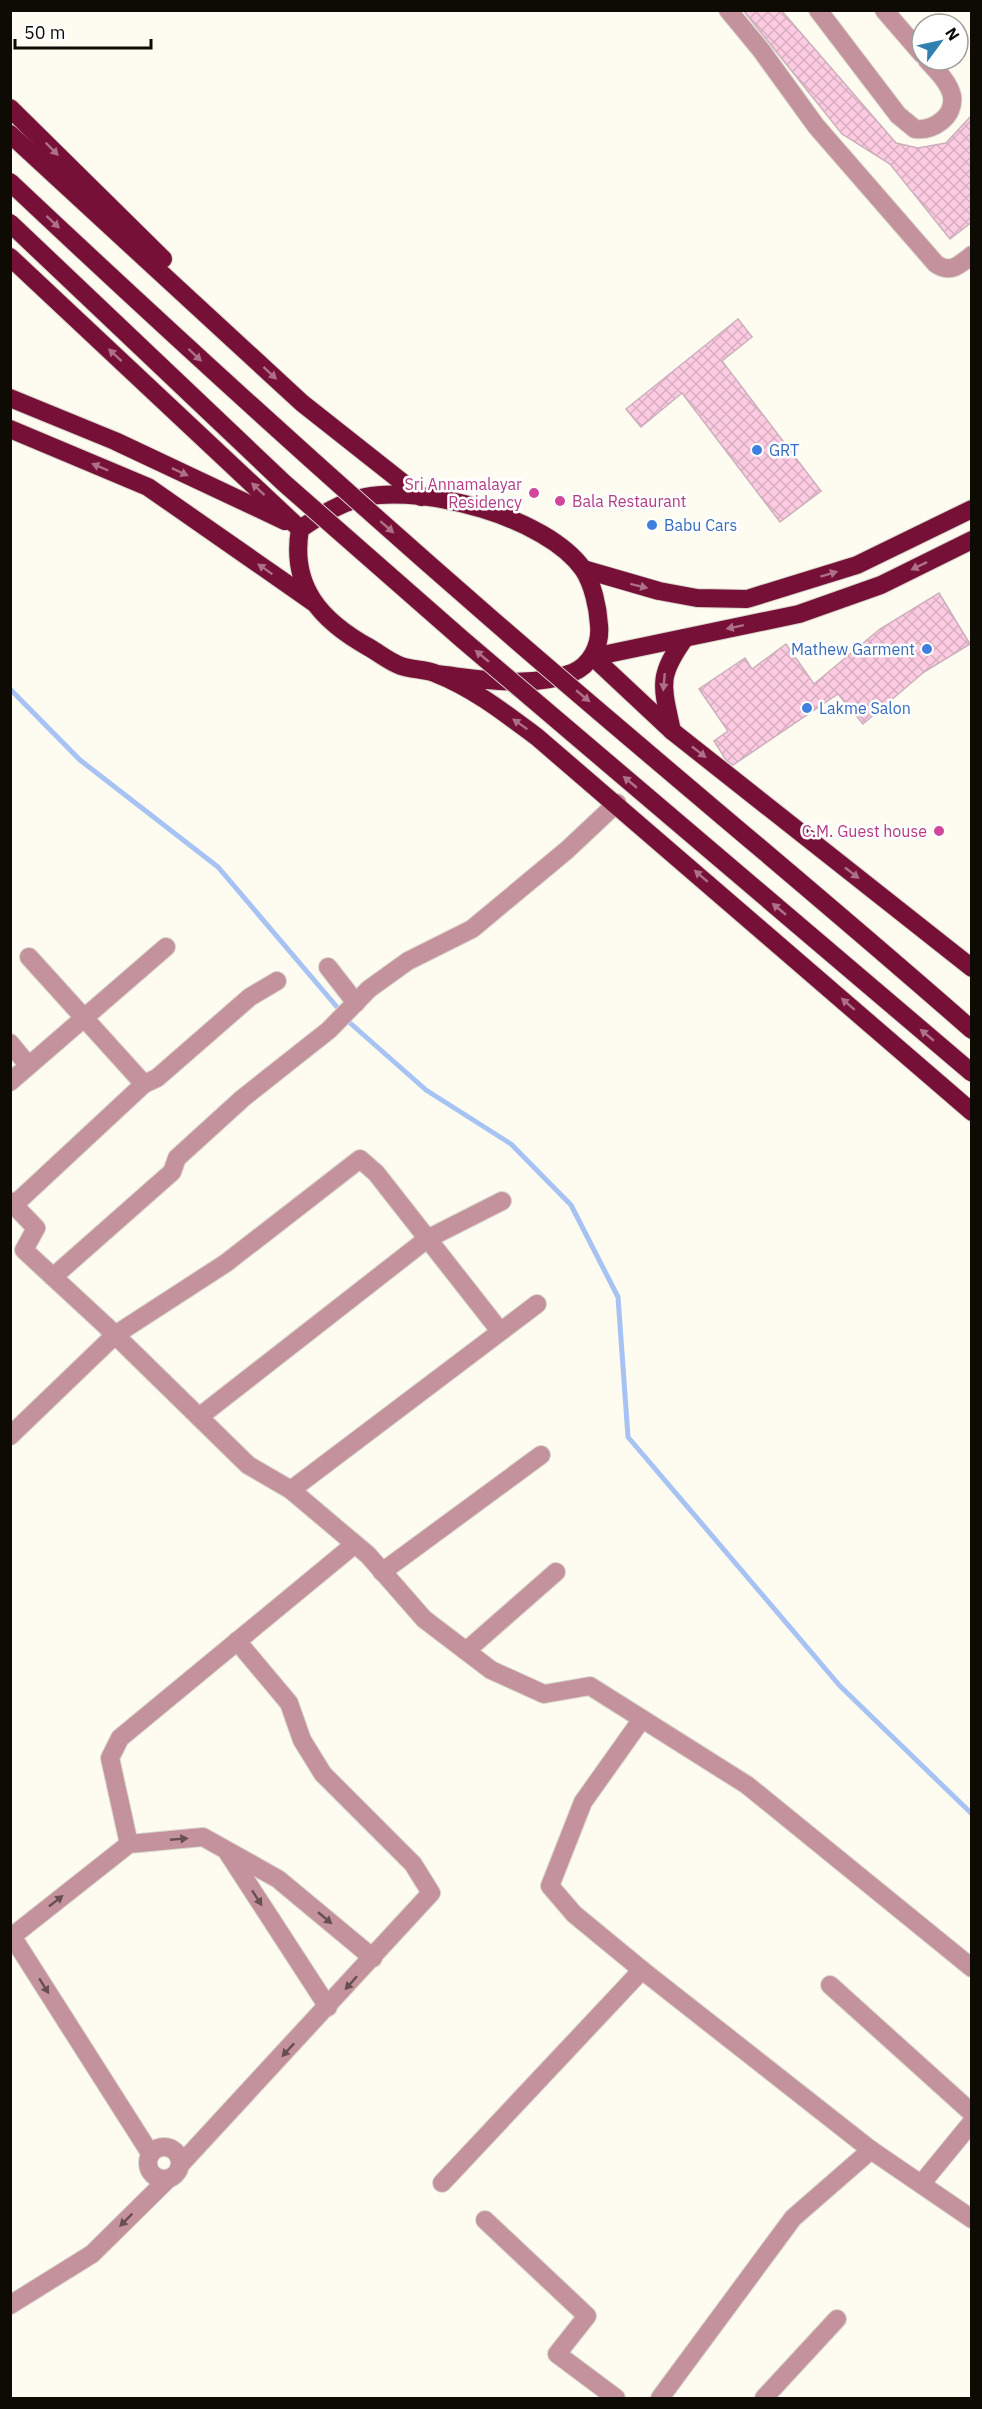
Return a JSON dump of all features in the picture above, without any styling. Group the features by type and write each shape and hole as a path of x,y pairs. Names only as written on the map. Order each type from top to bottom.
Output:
{"highway":[{"path":"10,108 156,251 240,345"},
{"path":"10,134 302,403 421,497"},
{"path":"10,182 301,452 489,617 834,908 972,1030"},
{"path":"10,224 284,483 464,640 972,1073"},
{"path":"10,257 300,529"},
{"path":"11,398 115,441 300,529"},
{"path":"10,429 148,487 313,603 328,620 352,638 401,666 437,674 494,681 546,680 574,672 593,657 799,614 881,585 972,540"},
{"path":"313,603 300,572 296,553 300,529 330,509 366,497 397,495 485,509 524,523 556,544 583,569 598,608 600,634 593,657"},
{"path":"583,569 697,598 747,599 857,565 972,509"},
{"path":"672,730 663,690 663,677 668,662 685,638"},
{"path":"593,657 672,730 972,968"},
{"path":"437,674 493,705 528,730 617,803 972,1112"}],"street":[{"path":"728,10 761,50 816,126 936,264 943,269 952,269 972,255"},
{"path":"818,10 898,115 915,129 934,127 948,114 952,104 947,84 937,72"},
{"path":"884,10 910,40"},
{"path":"53,1277 172,1172 177,1158 243,1098 329,1030 369,989 408,961 472,929 567,850 617,803"},
{"path":"10,1082 166,947"},
{"path":"29,957 144,1084"},
{"path":"328,967 356,1003"},
{"path":"277,981 250,997 157,1078 144,1084 12,1203 36,1228 17,1256 53,1277 248,1465 291,1490 355,1544 424,1619 490,1670 544,1694 590,1686 747,1785 972,1968"},
{"path":"10,1043 28,1065"},
{"path":"10,1436 115,1335 226,1263 360,1160 376,1173 501,1331"},
{"path":"199,1417 427,1239 502,1202"},
{"path":"291,1490 537,1304"},
{"path":"382,1572 541,1455"},
{"path":"129,1844 110,1758 120,1738 355,1544"},
{"path":"466,1651 556,1572"},
{"path":"10,2305 92,2254 174,2172 431,1893 413,1864 323,1774 302,1740 289,1703 237,1641"},
{"path":"642,1719 584,1802 550,1886 574,1914 642,1970 871,2150 972,2219"},
{"path":"150,2153 11,1937 129,1844 203,1837 278,1878 373,1958"},
{"path":"226,1849 328,2007"},
{"path":"442,2183 642,1970"},
{"path":"830,1985 972,2113"},
{"path":"922,2183 972,2122"},
{"path":"159,2147 170,2148 178,2155 174,2172 161,2179 151,2174 147,2164 150,2153 159,2147"},
{"path":"660,2398 793,2218 871,2150"},
{"path":"485,2220 587,2316 558,2354 616,2398"},
{"path":"764,2398 837,2319"}],"building":[{"path":"743,10 781,10 896,143 918,148 946,143 972,115 972,222 950,239 890,164 842,134"},
{"name":"GRT","path":"738,319 752,337 722,361 821,491 780,522 682,393 641,427 626,409"},
{"path":"939,593 970,644 924,672 863,724 838,694 733,765 726,760 714,741 728,731 699,689 745,658 752,669 786,644 814,684 880,629"}],"waterway":[{"path":"10,689 80,760 218,867 337,1007"},
{"path":"349,1022 426,1090 511,1144 571,1205 618,1297 628,1437 840,1686 972,1814"}],"place":[{"name":"GRT","path":"757,450"},
{"name":"Sri Annamalayar Residency","path":"534,493"},
{"name":"Bala Restaurant","path":"560,501"},
{"name":"Babu Cars","path":"652,525"},
{"name":"Mathew Garment","path":"927,649"},
{"name":"Lakme Salon","path":"807,708"},
{"name":"C.M. Guest house","path":"939,831"}]}
